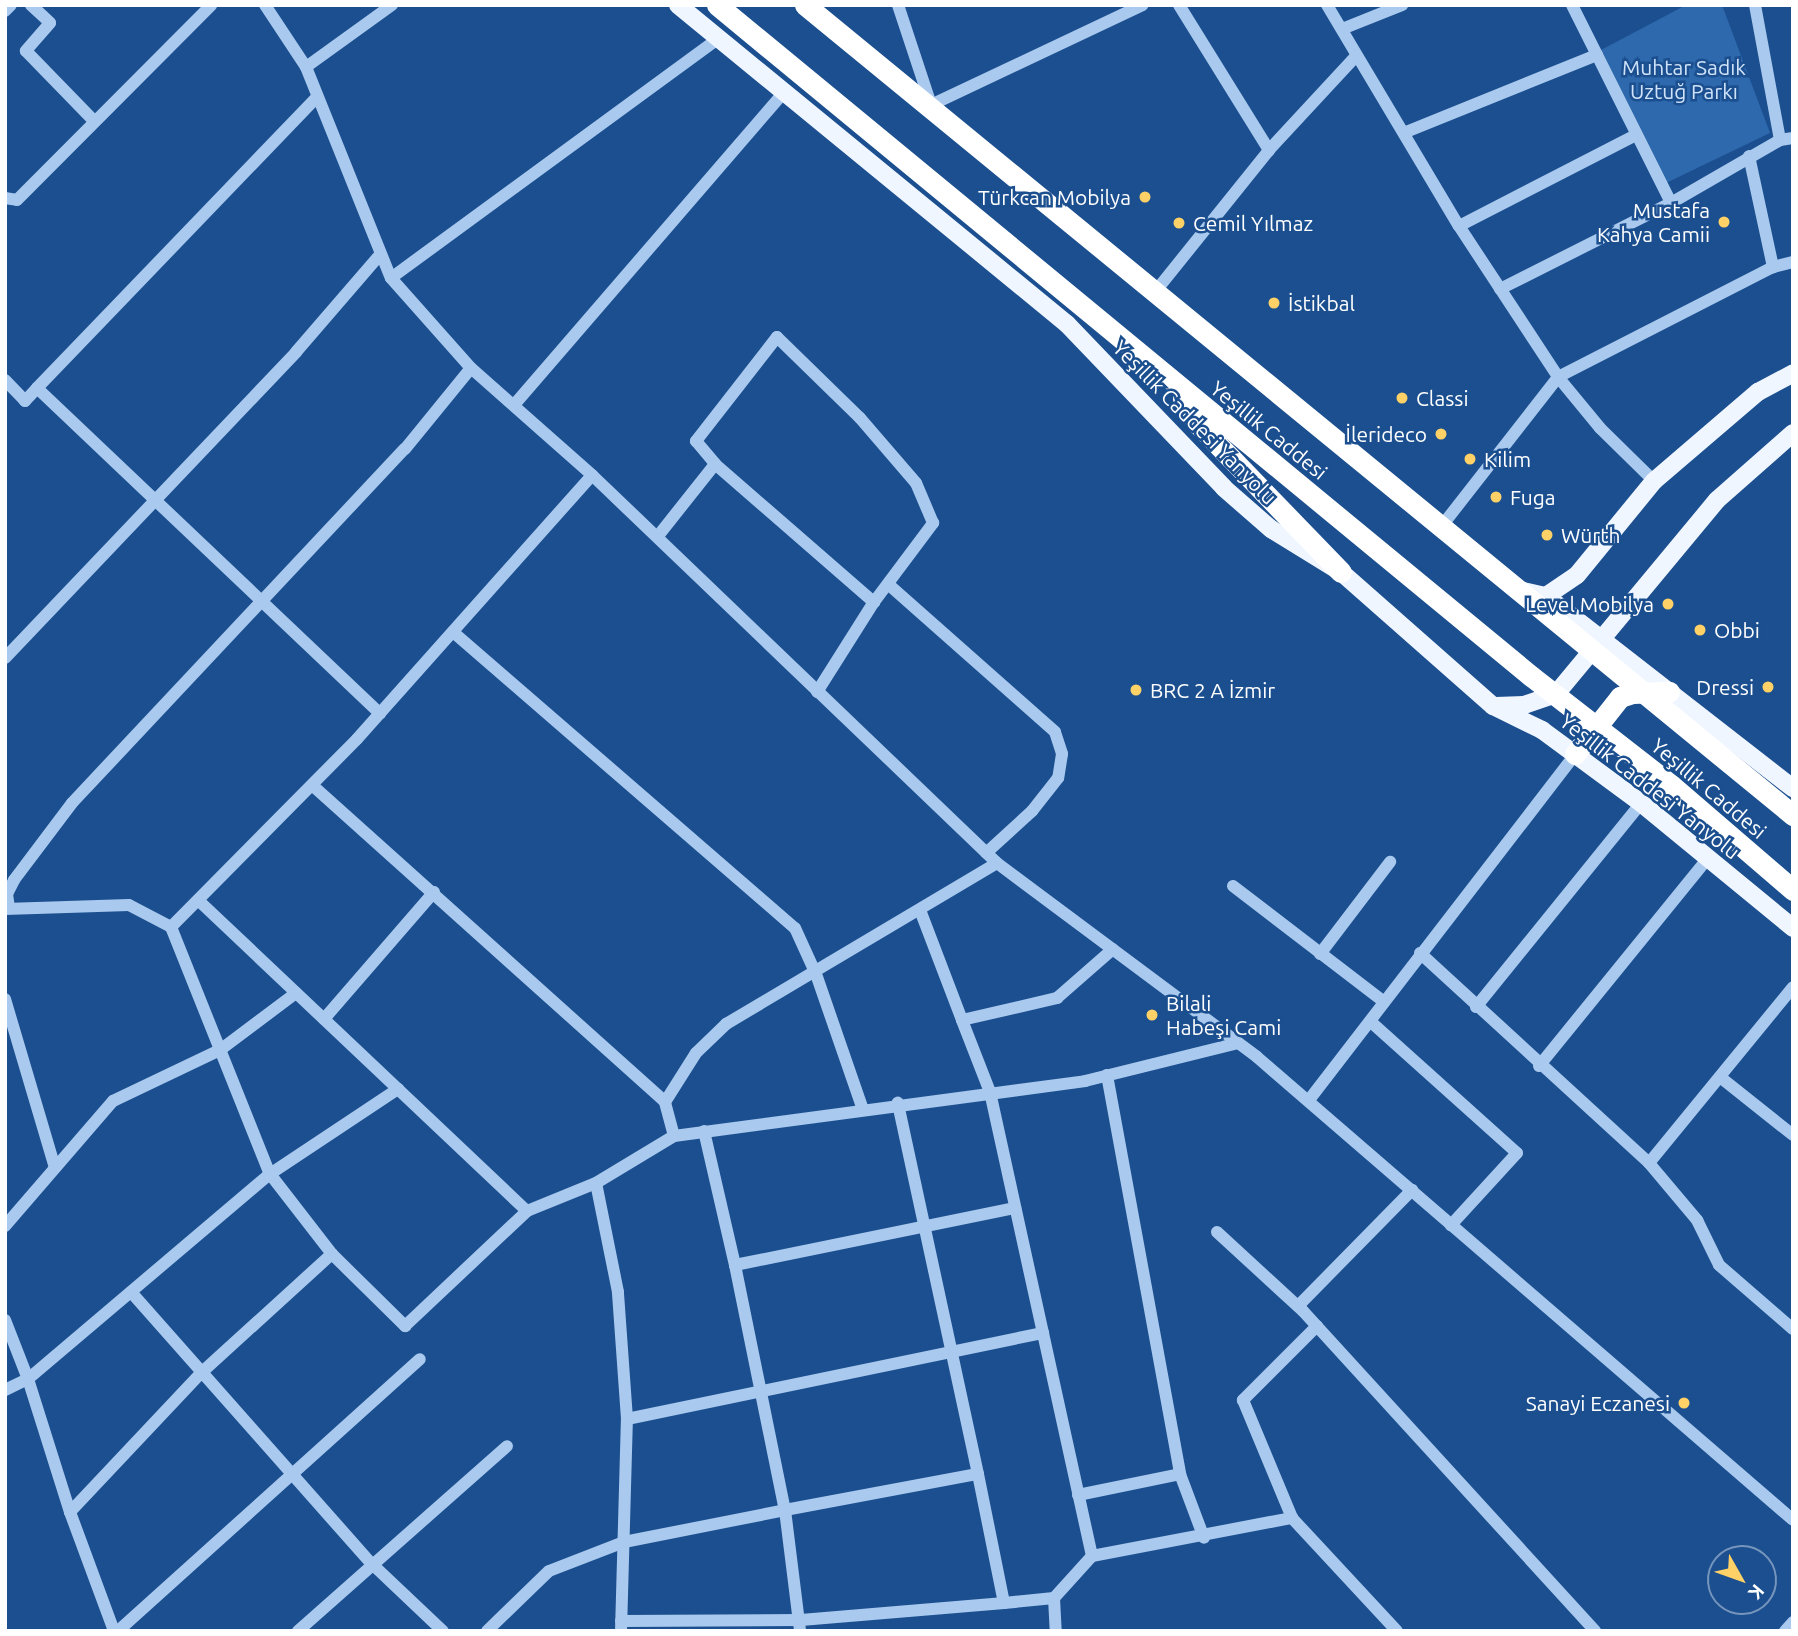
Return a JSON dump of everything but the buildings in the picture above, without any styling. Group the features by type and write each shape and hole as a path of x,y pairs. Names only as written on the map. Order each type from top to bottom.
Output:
{"highway":[{"name":"Yeşillik Caddesi","path":"717,5 1793,890"},
{"name":"Yeşillik Caddesi","path":"804,5 931,105 1516,589 1598,646 1643,692 1793,815"},
{"path":"1177,386 1197,423 1341,572"},
{"path":"1575,754 1620,697 1643,692 1669,692"}],"main road":[{"name":"Yeşillik Caddesi Yanyolu","path":"678,5 1067,324 1224,488 1272,529 1341,572 1493,706 1542,730 1575,754 1641,803 1793,928"},
{"path":"1546,596 1577,575 1654,481 1758,392 1793,373"},
{"path":"1493,706 1524,705 1556,694 1717,500 1793,433"},
{"path":"1516,589 1546,596 1598,646 1669,692 1793,788"}],"street":[{"path":"5,11 11,5"},
{"path":"31,5 50,23 26,51 94,121"},
{"path":"5,198 17,200 211,5"},
{"path":"265,5 306,67 379,256 391,278 471,368 658,536 997,863 1238,1043 1309,1100 1793,1520"},
{"path":"306,67 392,5"},
{"path":"898,5 931,105 1143,5"},
{"path":"1179,5 1269,150"},
{"path":"1327,5 1406,132 1459,226 1558,377 1600,428 1654,481"},
{"path":"1342,29 1402,5"},
{"path":"1572,5 1634,136 1671,203"},
{"path":"1500,289 1671,203 1749,156 1786,139 1755,5"},
{"path":"391,278 719,39"},
{"path":"1155,292 1269,150 1356,55"},
{"path":"1406,132 1597,55"},
{"path":"514,405 785,91"},
{"path":"5,380 25,401 317,96"},
{"path":"1459,226 1634,136"},
{"path":"1749,156 1773,267"},
{"path":"5,658 296,352 379,256"},
{"path":"1441,527 1558,377 1773,267 1793,262"},
{"path":"817,692 874,602 933,523 916,483 860,418 777,337 695,441 715,464 874,602"},
{"path":"471,368 405,449 72,803 14,880 8,894 7,909 129,905 171,927 270,1174 332,1254 405,1326 527,1211 596,1183 674,1136 862,1107 1107,1075 1238,1043"},
{"path":"37,388 380,714"},
{"path":"658,536 715,464"},
{"path":"171,927 380,714 592,475"},
{"path":"888,584 1055,732 1062,754 1058,778 1032,811 986,853"},
{"path":"453,632 795,928 816,974 862,1107"},
{"path":"1309,1100 1575,754"},
{"path":"312,785 665,1102 674,1136"},
{"path":"1476,1007 1641,803"},
{"path":"1539,1066 1708,858"},
{"path":"1320,954 1390,862"},
{"path":"665,1102 695,1054 726,1024 816,974 997,863"},
{"path":"1233,886 1383,1001"},
{"path":"324,1019 434,892"},
{"path":"198,900 527,1211"},
{"path":"920,910 989,1092 1092,1556"},
{"path":"962,1020 1057,998 1113,949"},
{"path":"1420,953 1539,1066 1649,1163 1697,1220 1719,1265 1793,1329"},
{"path":"1649,1163 1793,987"},
{"path":"5,1226 113,1101 220,1050 296,993"},
{"path":"5,999 55,1168"},
{"path":"1371,1022 1517,1153 1451,1224"},
{"path":"1107,1075 1180,1474 1203,1538"},
{"path":"1720,1077 1793,1135"},
{"path":"5,1390 28,1379 270,1174 398,1089"},
{"path":"898,1103 953,1351 1004,1603"},
{"path":"704,1131 762,1391 785,1510 800,1625"},
{"path":"596,1183 618,1292 627,1419 621,1626 800,1625 1054,1598 1092,1556 1203,1538 1292,1518"},
{"path":"1298,1306 1412,1190"},
{"path":"735,1265 1015,1208"},
{"path":"1217,1232 1317,1326 1595,1631"},
{"path":"70,1512 201,1373 332,1254"},
{"path":"131,1292 201,1373 296,1474 371,1563 443,1631"},
{"path":"5,1320 28,1379 70,1512 116,1631 296,1474 420,1359"},
{"path":"1317,1326 1243,1400 1292,1518 1397,1631"},
{"path":"627,1419 1044,1332"},
{"path":"298,1631 371,1563 507,1446"},
{"path":"487,1631 549,1572 624,1542 978,1474"},
{"path":"1078,1496 1180,1474"},
{"path":"1054,1598 1056,1631"},
{"path":"1785,1631 1793,1622"}],"green space":[{"name":"Muhtar Sadık Uztuğ Parkı","path":"1686,5 1722,5 1770,133 1666,183 1601,50"}],"place":[{"name":"Türkcan Mobilya","path":"1145,197"},
{"name":"Mustafa Kahya Camii","path":"1724,222"},
{"name":"Cemil Yılmaz","path":"1179,223"},
{"name":"İstikbal","path":"1274,303"},
{"name":"Classi","path":"1402,398"},
{"name":"İlerideco","path":"1441,434"},
{"name":"Kilim","path":"1470,459"},
{"name":"Fuga","path":"1496,497"},
{"name":"Würth","path":"1547,535"},
{"name":"Level Mobilya","path":"1668,604"},
{"name":"Obbi","path":"1700,630"},
{"name":"Dressi","path":"1768,687"},
{"name":"BRC 2 A İzmir","path":"1136,690"},
{"name":"Bilali Habeşi Cami","path":"1152,1015"},
{"name":"Sanayi Eczanesi","path":"1684,1403"}]}
